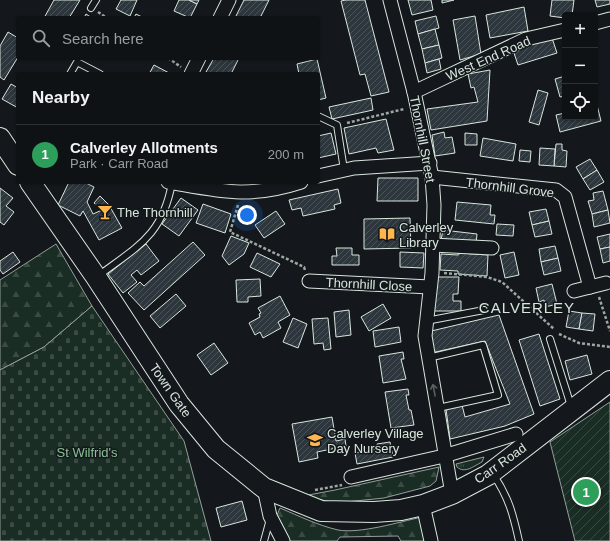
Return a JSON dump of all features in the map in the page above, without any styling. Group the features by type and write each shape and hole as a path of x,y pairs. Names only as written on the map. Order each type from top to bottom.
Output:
{"main road":[{"path":"0,138 16,161"},
{"name":"Town Gate","path":"31,184 96,277 179,404 216,450 264,488 294,500 321,510 374,512"},
{"name":"Carr Road","path":"374,512 401,510 423,505 452,494 491,472 610,381"}],"street":[{"path":"221,16 229,0"},
{"name":"Thornhill Street","path":"390,0 414,92 432,177 434,205 432,273 425,336 438,408 444,456 452,494"},
{"path":"598,22 610,19"},
{"name":"West End Road","path":"414,92 526,38 562,31"},
{"path":"191,72 198,60"},
{"path":"320,176 344,170 430,163"},
{"name":"Thornhill Grove","path":"432,177 556,190 565,197 590,287"},
{"path":"194,184 206,185 230,193 242,193 280,189 294,184"},
{"path":"432,245 492,248"},
{"name":"Thornhill Close","path":"309,281 430,287"},
{"path":"574,291 606,283"},
{"name":"Carr Road","path":"351,477 444,456 516,434"},
{"path":"264,488 270,516 283,541"},
{"path":"423,505 431,541"}],"lane":[{"path":"91,8 96,0"},
{"path":"71,72 77,62 96,72"},
{"path":"320,117 337,125 344,170"},
{"path":"96,277 146,241 159,223 169,198 170,184"},
{"path":"426,321 484,310"},
{"path":"550,339 572,410"},
{"path":"428,358 482,346 498,395 438,408"},
{"path":"491,472 503,490 511,508 519,541"},
{"path":"264,541 270,516"}],"path":[{"path":"337,125 417,106"},
{"path":"242,193 230,232 304,267 309,281"},
{"path":"432,273 487,277 502,282 559,335 579,343 610,347"},
{"path":"590,287 598,294 610,331"},
{"path":"371,446 372,450"},
{"path":"294,500 302,493 350,483 351,477"}],"green space":[{"path":"56,244 92,306 44,347 0,370 0,280"},
{"name":"St Wilfrid's","path":"92,306 184,441 211,541 0,541 0,370 44,347"},
{"path":"610,402 610,541 575,541 550,442"},
{"path":"484,457 482,462 466,470 460,469 456,464"},
{"path":"439,467 436,481 430,486 384,498 336,503 303,496 335,490"},
{"path":"280,508 323,526 347,531 380,527 422,517 426,541 401,541 398,536 340,537 337,541 290,541 277,515"}],"building":[{"path":"54,0 80,0 70,16 45,16"},
{"path":"121,0 137,0 130,16 116,9"},
{"path":"179,0 189,0 197,4 191,16 185,16 174,11"},
{"path":"189,0 199,0 197,4"},
{"path":"244,0 269,0 261,16 236,16"},
{"path":"365,0 389,92 371,96 365,74 360,75 341,1"},
{"path":"408,0 431,0 433,10 412,15"},
{"path":"442,0 454,0 442,3"},
{"path":"552,0 574,0 572,12 562,12 562,18 550,16"},
{"path":"595,0 610,0 610,4 597,7"},
{"path":"524,7 528,31 490,38 486,15"},
{"path":"436,16 439,28 418,34 415,21"},
{"path":"475,16 481,54 460,60 453,20"},
{"path":"435,29 439,45 422,49 418,34"},
{"path":"8,32 16,37 16,60 4,80 0,77 0,46"},
{"path":"552,38 557,53 518,65 513,50"},
{"path":"439,45 442,58 425,63 422,49"},
{"path":"439,59 441,69 427,73 425,63"},
{"path":"213,60 238,60 232,72 206,72"},
{"path":"317,60 320,72 299,72 297,64"},
{"path":"154,65 167,72 150,72"},
{"path":"490,70 487,121 431,130 427,109 478,102 474,87 471,88 468,74"},
{"path":"320,72 326,98 320,100"},
{"path":"562,77 562,97 560,97 555,79"},
{"path":"11,84 16,87 16,107 2,99"},
{"path":"538,90 548,93 539,125 529,122"},
{"path":"371,98 373,110 332,119 329,107"},
{"path":"598,109 601,121 560,132 556,115 562,114 562,120 598,120"},
{"path":"386,119 394,150 378,153 376,148 349,154 344,128"},
{"path":"444,132 445,138 452,137 455,153 435,156 432,135"},
{"path":"331,133 336,154 320,158 320,136"},
{"path":"465,133 477,134 477,145 465,145"},
{"path":"483,138 516,144 513,161 480,156"},
{"path":"556,144 562,144 562,150 567,151 566,167 554,166"},
{"path":"540,148 555,149 554,166 539,165"},
{"path":"520,150 531,151 530,162 519,161"},
{"path":"590,159 597,170 583,179 576,167"},
{"path":"597,170 604,182 590,190 583,179"},
{"path":"378,178 418,178 418,201 377,201"},
{"name":"The Thornhill","path":"68,184 88,184 94,187 87,202 93,214 102,210 94,203 100,196 109,205 122,228 99,240 83,211 80,216 58,205"},
{"path":"0,188 13,198 6,206 14,212 4,225 0,222"},
{"path":"338,189 341,203 334,205 335,209 303,216 301,208 292,210 289,200"},
{"path":"603,191 608,210 592,214 588,201 594,200 593,193"},
{"path":"181,198 198,210 179,236 162,224"},
{"path":"457,202 491,205 490,215 495,215 494,224 455,220"},
{"path":"203,204 231,214 225,233 196,223"},
{"path":"546,209 549,221 532,225 529,212"},
{"path":"608,210 610,223 594,227 592,214"},
{"path":"276,211 285,224 264,238 255,225"},
{"name":"Calverley Library","path":"410,218 411,248 364,249 364,219"},
{"path":"549,221 552,234 535,237 532,225"},
{"path":"497,224 514,225 513,236 496,235"},
{"path":"443,230 477,234 476,244 441,240"},
{"path":"610,234 610,247 600,249 597,237"},
{"path":"231,236 249,243 244,254 229,265 222,256"},
{"path":"193,242 205,255 144,310 128,293 140,282 144,286"},
{"path":"146,244 159,261 141,275 137,270 131,275 137,282 123,293 108,274"},
{"path":"555,246 558,258 541,262 539,249"},
{"path":"610,247 610,261 603,263 600,249"},
{"path":"336,248 352,248 352,255 359,255 359,265 332,265 332,256 337,256"},
{"path":"13,252 20,262 3,274 0,270 0,261"},
{"path":"400,252 424,253 423,268 400,267"},
{"path":"514,252 519,275 505,278 500,255"},
{"path":"257,253 280,264 271,277 250,267"},
{"path":"459,253 488,255 487,276 458,274 458,271 440,270 441,254 458,255"},
{"path":"558,258 561,271 544,275 541,262"},
{"path":"436,277 459,277 458,294 453,294 453,301 461,301 461,311 434,311"},
{"path":"260,279 261,296 248,297 248,302 237,302 236,280"},
{"path":"552,284 557,304 545,307 544,300 539,302 536,288"},
{"path":"176,294 186,306 160,328 150,316"},
{"path":"280,296 290,315 278,322 281,328 263,338 260,332 255,335 249,323 260,317 259,314 261,313 258,308"},
{"path":"383,304 391,318 369,331 361,317"},
{"path":"349,310 351,335 336,337 334,312"},
{"path":"569,311 582,313 579,329 566,327"},
{"path":"582,313 595,314 593,331 579,329"},
{"path":"499,315 534,414 505,426 450,439 446,409 462,405 465,417 510,404 485,341 431,353 427,332"},
{"path":"293,318 307,324 298,348 283,342"},
{"path":"328,318 331,349 324,350 323,343 314,344 312,319"},
{"path":"399,327 401,342 375,347 373,331"},
{"path":"539,334 560,399 540,406 519,340"},
{"path":"214,343 228,363 211,375 197,355"},
{"path":"403,352 404,359 401,359 406,379 383,383 379,356"},
{"path":"587,355 592,374 570,380 565,361"},
{"path":"408,389 409,395 406,395 414,425 391,428 385,392"},
{"name":"Calverley Village Day Nursery","path":"332,417 336,441 345,439 346,446 317,452 318,458 299,462 292,424"},
{"path":"390,442 393,457 357,464 355,453 378,449 377,444"},
{"path":"242,501 247,520 221,527 216,508"}],"place":[{"name":"The Thornhill","path":"105,212"},
{"name":"Calverley Library","path":"387,234"},
{"name":"Calverley Village Day Nursery","path":"315,440"},
{"name":"Calverley Allotments","path":"586,492"}],"district":[{"name":"CALVERLEY","path":"527,308"}]}
